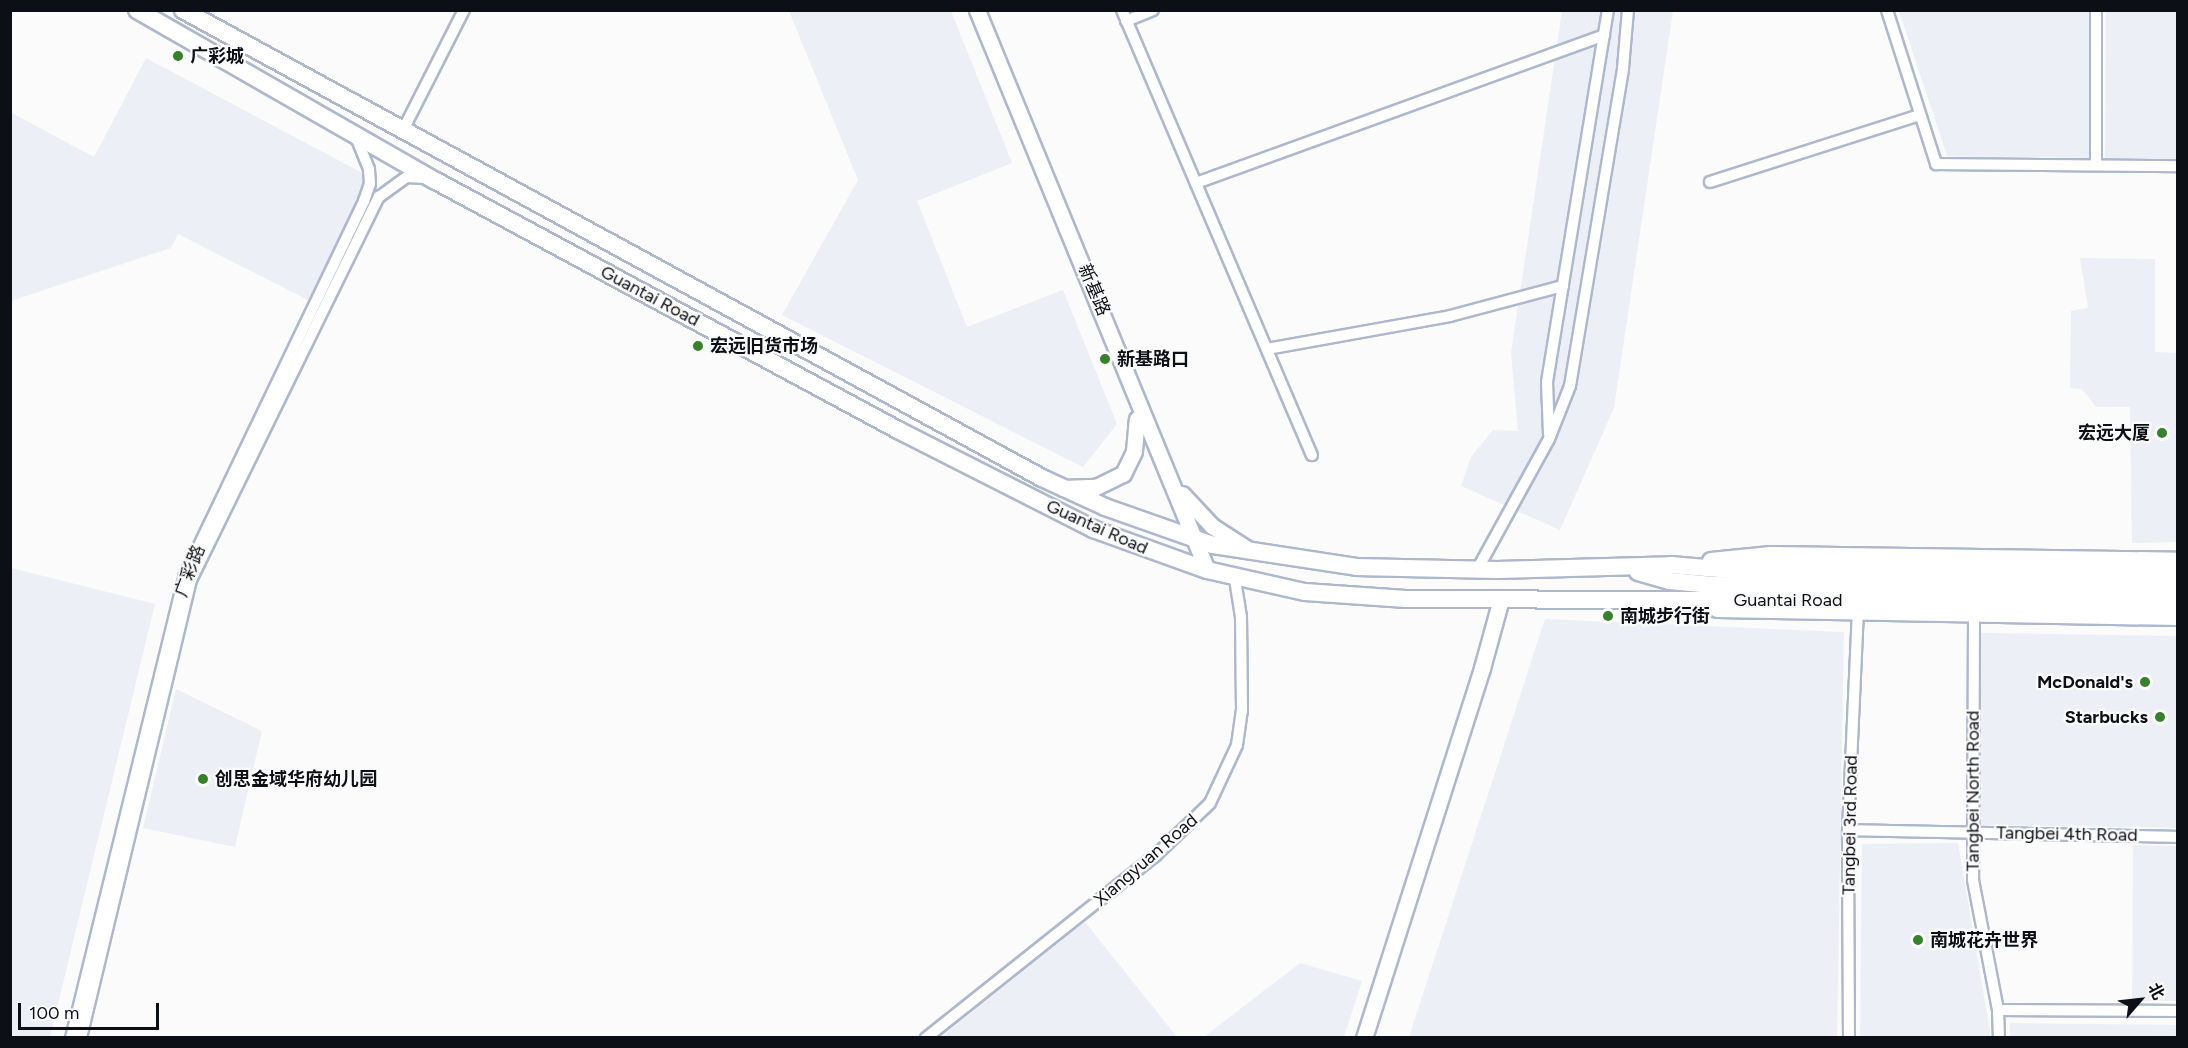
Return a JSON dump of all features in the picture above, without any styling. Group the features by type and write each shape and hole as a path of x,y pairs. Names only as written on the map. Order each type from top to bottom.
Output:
{"main road":[{"name":"Guantai Road","path":"137,10 436,181 898,430 1093,529 1235,578 1348,597 1672,603 1734,599 2178,602"},
{"name":"Guantai Road","path":"183,10 1063,488 1189,537 1252,552 1356,567 1477,570 1629,569 1671,565 1731,570 2178,574"},
{"path":"1671,565 1771,555 2178,561"},
{"path":"1629,569 1669,581 1713,585 2178,589"},
{"path":"1628,601 1713,585"},
{"path":"1672,603 1729,611 2178,616"}],"street":[{"path":"403,130 464,10"},
{"name":"新基路","path":"967,10 1201,568"},
{"name":"新基路","path":"977,10 1170,477 1189,537"},
{"path":"1153,10 1124,16 1312,456"},
{"path":"1549,439 1547,382 1608,10"},
{"path":"1477,570 1549,439 1570,386 1623,68 1628,10"},
{"path":"1887,10 1936,164 2178,166"},
{"path":"2096,10 2096,165"},
{"path":"1196,183 1604,35"},
{"path":"1710,182 1920,115"},
{"name":"广彩路","path":"70,1038 184,577 370,184 366,154 353,134"},
{"name":"广彩路","path":"81,1038 191,580 379,197 407,177 436,181"},
{"path":"1267,349 1450,316 1563,286"},
{"path":"1063,488 1096,487 1123,474 1134,452 1137,419"},
{"path":"1170,477 1196,512 1252,552"},
{"name":"Xiangyuan Road","path":"926,1038 1155,856 1210,803 1233,754 1242,711 1244,669 1235,578"},
{"path":"1364,1038 1482,668 1501,599"},
{"name":"Tangbei 3rd Road","path":"1849,1038 1848,830 1858,613"},
{"name":"Tangbei North Road","path":"1974,615 1970,832 1973,880 1998,1010 1999,1038"},
{"name":"Tangbei 4th Road","path":"1848,830 2178,837"},
{"path":"1998,1010 2178,1011"}],"shaded area":[{"path":"789,11 951,11 1012,163 917,201 967,327 1063,290 1117,424 1083,467 782,315 858,180"},
{"path":"1562,11 1673,11 1614,408 1560,530 1461,486 1471,457 1493,430 1518,431 1511,353"},
{"path":"1899,11 2092,11 2091,158 1947,156"},
{"path":"2106,11 2177,11 2177,159 2105,158"},
{"path":"146,58 370,177 308,300 178,234 171,248 11,301 10,112 94,157"},
{"path":"2080,258 2155,259 2155,352 2177,353 2177,542 2132,543 2130,407 2096,407 2082,389 2070,388 2071,311 2088,308"},
{"path":"11,568 155,604 50,1037 11,1037"},
{"path":"1545,619 1844,632 1837,1037 1409,1037"},
{"path":"1981,633 2177,636 2177,828 1979,825"},
{"name":"创思金域华府幼儿园","path":"176,689 262,731 235,847 143,828"},
{"name":"南城花卉世界","path":"1958,843 1991,1037 1860,1037 1862,844"},
{"path":"2133,845 2177,846 2177,1001 2132,1001"},
{"path":"1085,922 1177,1037 941,1037"},
{"path":"1300,963 1362,981 1344,1037 1204,1037"},
{"path":"2010,1023 2177,1025 2177,1037 2010,1037"}],"place":[{"name":"广彩城","path":"178,56"},
{"name":"宏远旧货市场","path":"698,346"},
{"name":"新基路口","path":"1105,359"},
{"name":"宏远大厦","path":"2162,433"},
{"name":"南城步行街","path":"1608,616"},
{"name":"McDonald's","path":"2145,682"},
{"name":"Starbucks","path":"2160,717"},
{"name":"创思金域华府幼儿园","path":"203,779"},
{"name":"南城花卉世界","path":"1918,940"}]}
